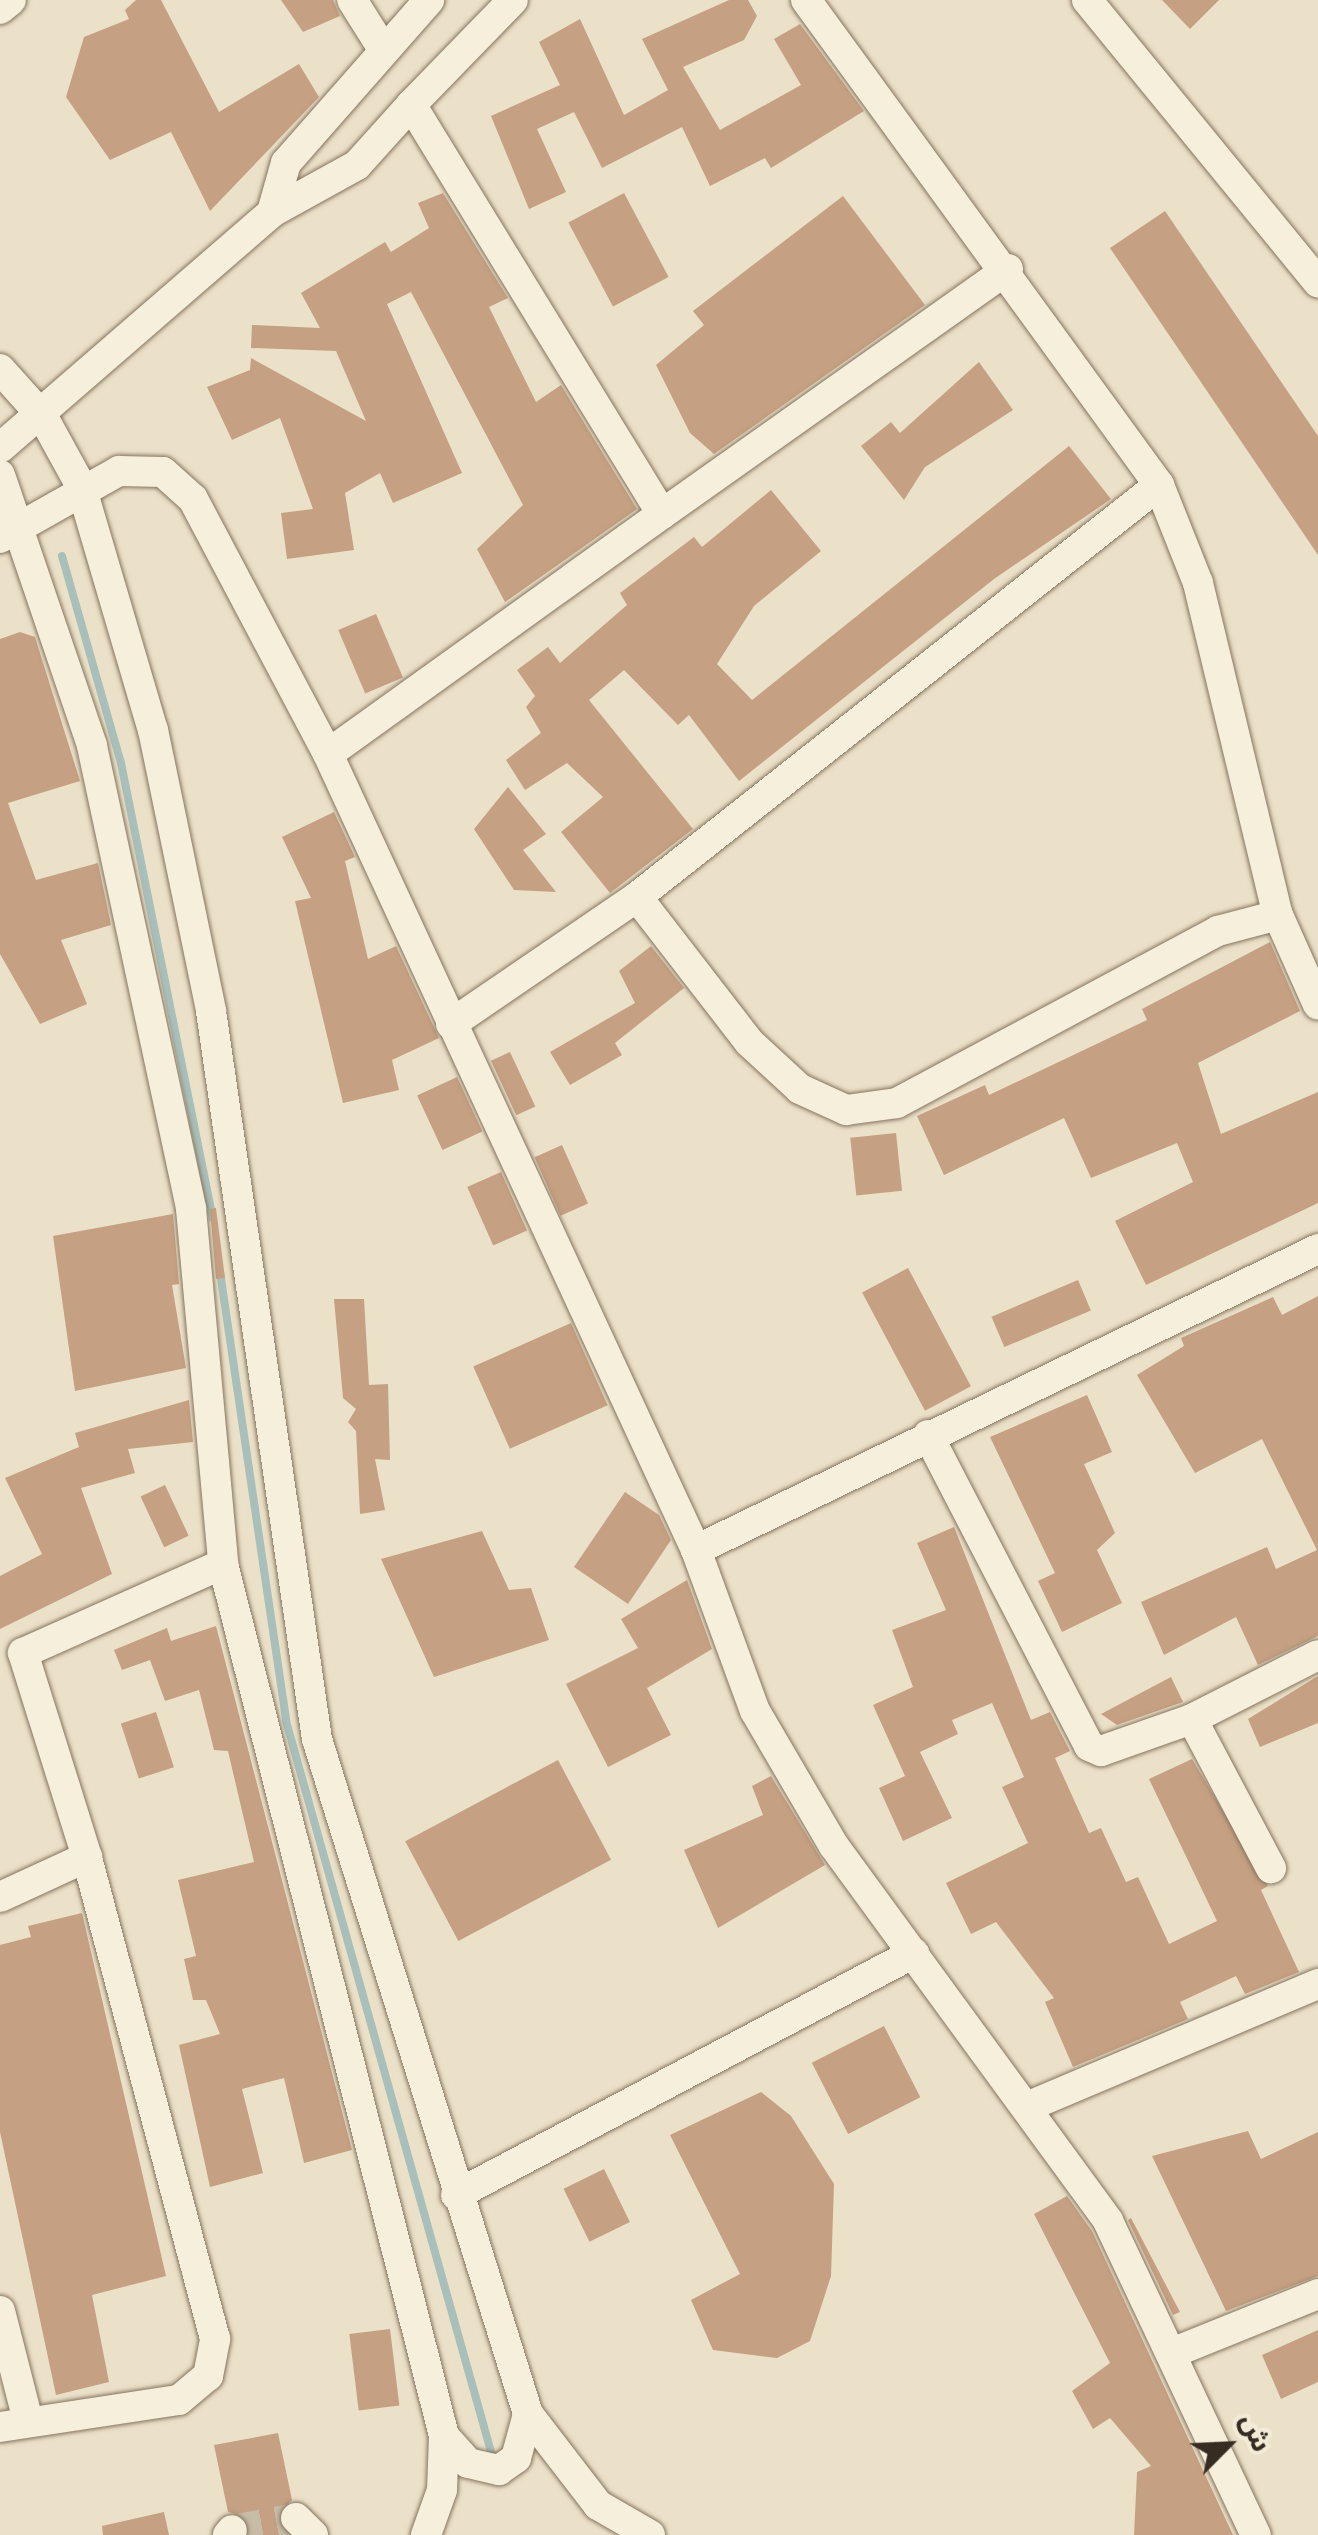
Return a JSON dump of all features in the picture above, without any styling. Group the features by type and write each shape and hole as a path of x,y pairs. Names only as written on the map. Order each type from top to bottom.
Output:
{"street":[{"path":"0,9 12,0"},
{"path":"352,0 384,49"},
{"path":"272,212 286,162 429,0"},
{"path":"0,448 44,417 272,212 357,165 512,0"},
{"path":"806,0 1008,269 1159,485 1198,583 1278,915 1318,1005"},
{"path":"1087,0 1318,282"},
{"path":"411,105 662,514"},
{"path":"328,754 1008,269"},
{"path":"0,369 44,417 81,486 152,730 212,1011 317,1739 456,2195 528,2414 598,2506 650,2535"},
{"path":"6,532 81,486 119,471 163,472 193,499 328,754 696,1550 755,1711 834,1846 1029,2106 1108,2221 1177,2351 1256,2535"},
{"path":"0,475 6,532 92,746 191,1209 223,1564 444,2436 442,2490 426,2535"},
{"path":"451,1024 638,897 1159,485"},
{"path":"638,897 749,1042 800,1089 846,1110 896,1103 1218,932 1278,915"},
{"path":"696,1550 1318,1249"},
{"path":"928,1435 1089,1746 1102,1751 1192,1719 1318,1655"},
{"path":"0,2310 14,2424 179,2400 208,2376 215,2339 87,1857 11,1658 223,1564"},
{"path":"1192,1719 1271,1868"},
{"path":"0,1897 87,1857"},
{"path":"456,2195 914,1954"},
{"path":"1029,2106 1318,1984"},
{"path":"1177,2351 1318,2294"},
{"path":"444,2436 468,2463 499,2470 516,2458 528,2414"},
{"path":"1235,2535 1242,2503"}],"building":[{"path":"136,0 161,0 219,112 299,64 319,97 210,211 171,132 110,160 66,97 84,37 129,19 125,10"},
{"path":"281,0 333,0 340,16 303,32"},
{"path":"729,0 748,0 757,16 744,40 683,67 720,130 801,85 774,39 800,24 864,111 771,168 765,158 710,186 682,127 602,168 574,112 537,129 566,192 529,209 491,116 560,85 539,42 580,19 624,115 668,90 642,39"},
{"path":"1162,0 1219,0 1190,29"},
{"path":"443,193 508,298 489,307 536,402 561,385 637,509 505,602 477,549 523,505 411,292 387,304 462,473 393,503 380,473 345,493 354,550 287,559 281,513 313,509 280,418 232,440 207,387 250,370 251,358 366,421 336,351 251,348 252,325 320,328 301,293 385,242 391,252 429,228 418,203"},
{"path":"624,193 669,277 613,306 568,223"},
{"path":"843,196 925,305 714,454 690,433 656,365 704,325 693,311"},
{"path":"1165,211 1318,436 1318,555 1110,248"},
{"path":"979,362 1013,410 925,467 904,500 861,446 891,422 900,433"},
{"path":"1069,446 1111,499 994,579 739,781 689,715 678,725 624,670 589,700 693,829 610,893 561,832 603,797 567,763 525,790 506,760 541,733 526,707 535,696 517,670 548,647 560,663 627,605 620,593 694,537 702,547 771,490 821,551 754,606 717,664 752,700"},
{"path":"376,614 403,678 365,694 338,630"},
{"path":"20,632 35,637 80,781 8,803 36,880 98,863 111,925 61,940 87,1004 40,1024 0,954 0,639"},
{"path":"508,787 546,834 523,850 556,892 514,890 474,829"},
{"path":"334,812 355,857 345,861 368,959 396,946 439,1038 392,1060 399,1090 343,1103 295,901 311,898 282,837"},
{"path":"1270,942 1300,1011 1198,1063 1221,1134 1318,1092 1318,1203 1146,1285 1115,1221 1193,1182 1177,1143 1091,1178 1064,1118 944,1175 917,1116 985,1085 989,1095 1147,1020 1142,1009"},
{"path":"651,946 684,988 615,1043 622,1055 570,1085 550,1052 635,1003 619,971"},
{"path":"510,1052 535,1106 516,1115 491,1061"},
{"path":"457,1077 482,1131 442,1150 417,1096"},
{"path":"896,1133 902,1191 856,1195 850,1138"},
{"path":"562,1145 588,1203 561,1216 535,1157"},
{"path":"501,1172 527,1230 493,1246 467,1187"},
{"path":"216,1208 225,1278 216,1279 210,1209"},
{"path":"173,1214 179,1284 172,1285 186,1368 75,1391 53,1236"},
{"path":"908,1268 971,1386 925,1411 862,1292"},
{"path":"1078,1280 1091,1310 1004,1347 991,1317"},
{"path":"1318,1296 1318,1636 1258,1665 1236,1617 1164,1655 1141,1602 1267,1547 1276,1569 1317,1550 1262,1439 1195,1473 1137,1375 1184,1346 1181,1338 1273,1297 1282,1315"},
{"path":"334,1299 364,1299 369,1385 388,1384 390,1460 375,1459 385,1510 360,1514 356,1431 348,1422 356,1409 343,1398"},
{"path":"571,1323 608,1405 510,1449 473,1367"},
{"path":"1087,1395 1112,1452 1084,1464 1115,1533 1097,1550 1122,1603 1062,1632 1038,1581 1055,1573 990,1437"},
{"path":"189,1400 193,1442 128,1449 135,1473 81,1488 112,1574 0,1629 0,1576 42,1554 5,1478 79,1447 75,1433"},
{"path":"165,1485 189,1536 164,1547 141,1496"},
{"path":"625,1492 659,1515 671,1540 628,1604 574,1567"},
{"path":"954,1527 1031,1720 1050,1712 1070,1751 1055,1758 1089,1833 1101,1828 1126,1882 1138,1877 1169,1944 1217,1921 1149,1779 1192,1759 1268,1886 1261,1890 1299,1972 1245,1994 1236,1976 1180,2002 1188,2019 1073,2067 1045,2002 1054,1998 996,1922 971,1934 946,1883 1028,1843 1002,1787 1024,1777 992,1703 952,1720 958,1734 920,1752 952,1818 903,1841 879,1788 905,1776 873,1705 913,1687 892,1630 946,1610 917,1543"},
{"path":"482,1531 509,1590 531,1588 549,1640 434,1677 381,1559"},
{"path":"687,1580 712,1649 647,1688 671,1735 608,1767 566,1684 638,1648 621,1619"},
{"path":"216,1626 352,2150 304,2163 284,2078 242,2089 263,2173 210,2187 179,2045 220,2034 206,2000 193,2000 184,1959 196,1956 178,1880 254,1862 228,1751 214,1750 199,1690 165,1701 150,1660 122,1670 114,1650 167,1628 171,1641"},
{"path":"1318,1676 1318,1723 1260,1747 1248,1719"},
{"path":"1171,1677 1183,1702 1117,1725 1101,1714"},
{"path":"156,1712 174,1767 139,1779 121,1723"},
{"path":"558,1760 611,1860 458,1941 405,1841"},
{"path":"771,1776 825,1865 718,1928 684,1850 763,1815 752,1786"},
{"path":"82,1913 166,2276 92,2295 109,2382 56,2395 0,2132 0,1945 31,1937 28,1926"},
{"path":"884,2026 920,2097 848,2134 812,2063"},
{"path":"761,2092 791,2116 834,2184 831,2276 810,2341 777,2358 713,2350 691,2300 740,2274 670,2135"},
{"path":"1248,2131 1261,2159 1318,2132 1318,2276 1226,2311 1152,2156"},
{"path":"604,2169 630,2222 589,2242 564,2189"},
{"path":"1067,2196 1092,2231 1233,2535 1134,2535 1137,2472 1151,2466 1110,2418 1093,2429 1072,2391 1110,2363 1034,2214"},
{"path":"1131,2218 1180,2312 1173,2315 1128,2220"},
{"path":"390,2329 399,2405 359,2410 349,2334"},
{"path":"1318,2330 1318,2382 1281,2399 1262,2355"},
{"path":"278,2433 292,2500 278,2514 286,2535 250,2535 244,2516 228,2512 214,2445"},
{"path":"164,2512 169,2535 103,2535 102,2526"}],"waterway":[{"path":"62,556 121,763 213,1218"},
{"path":"220,1272 286,1721 491,2452"}],"tunnel":[{"path":"232,2530 296,2518"}]}
